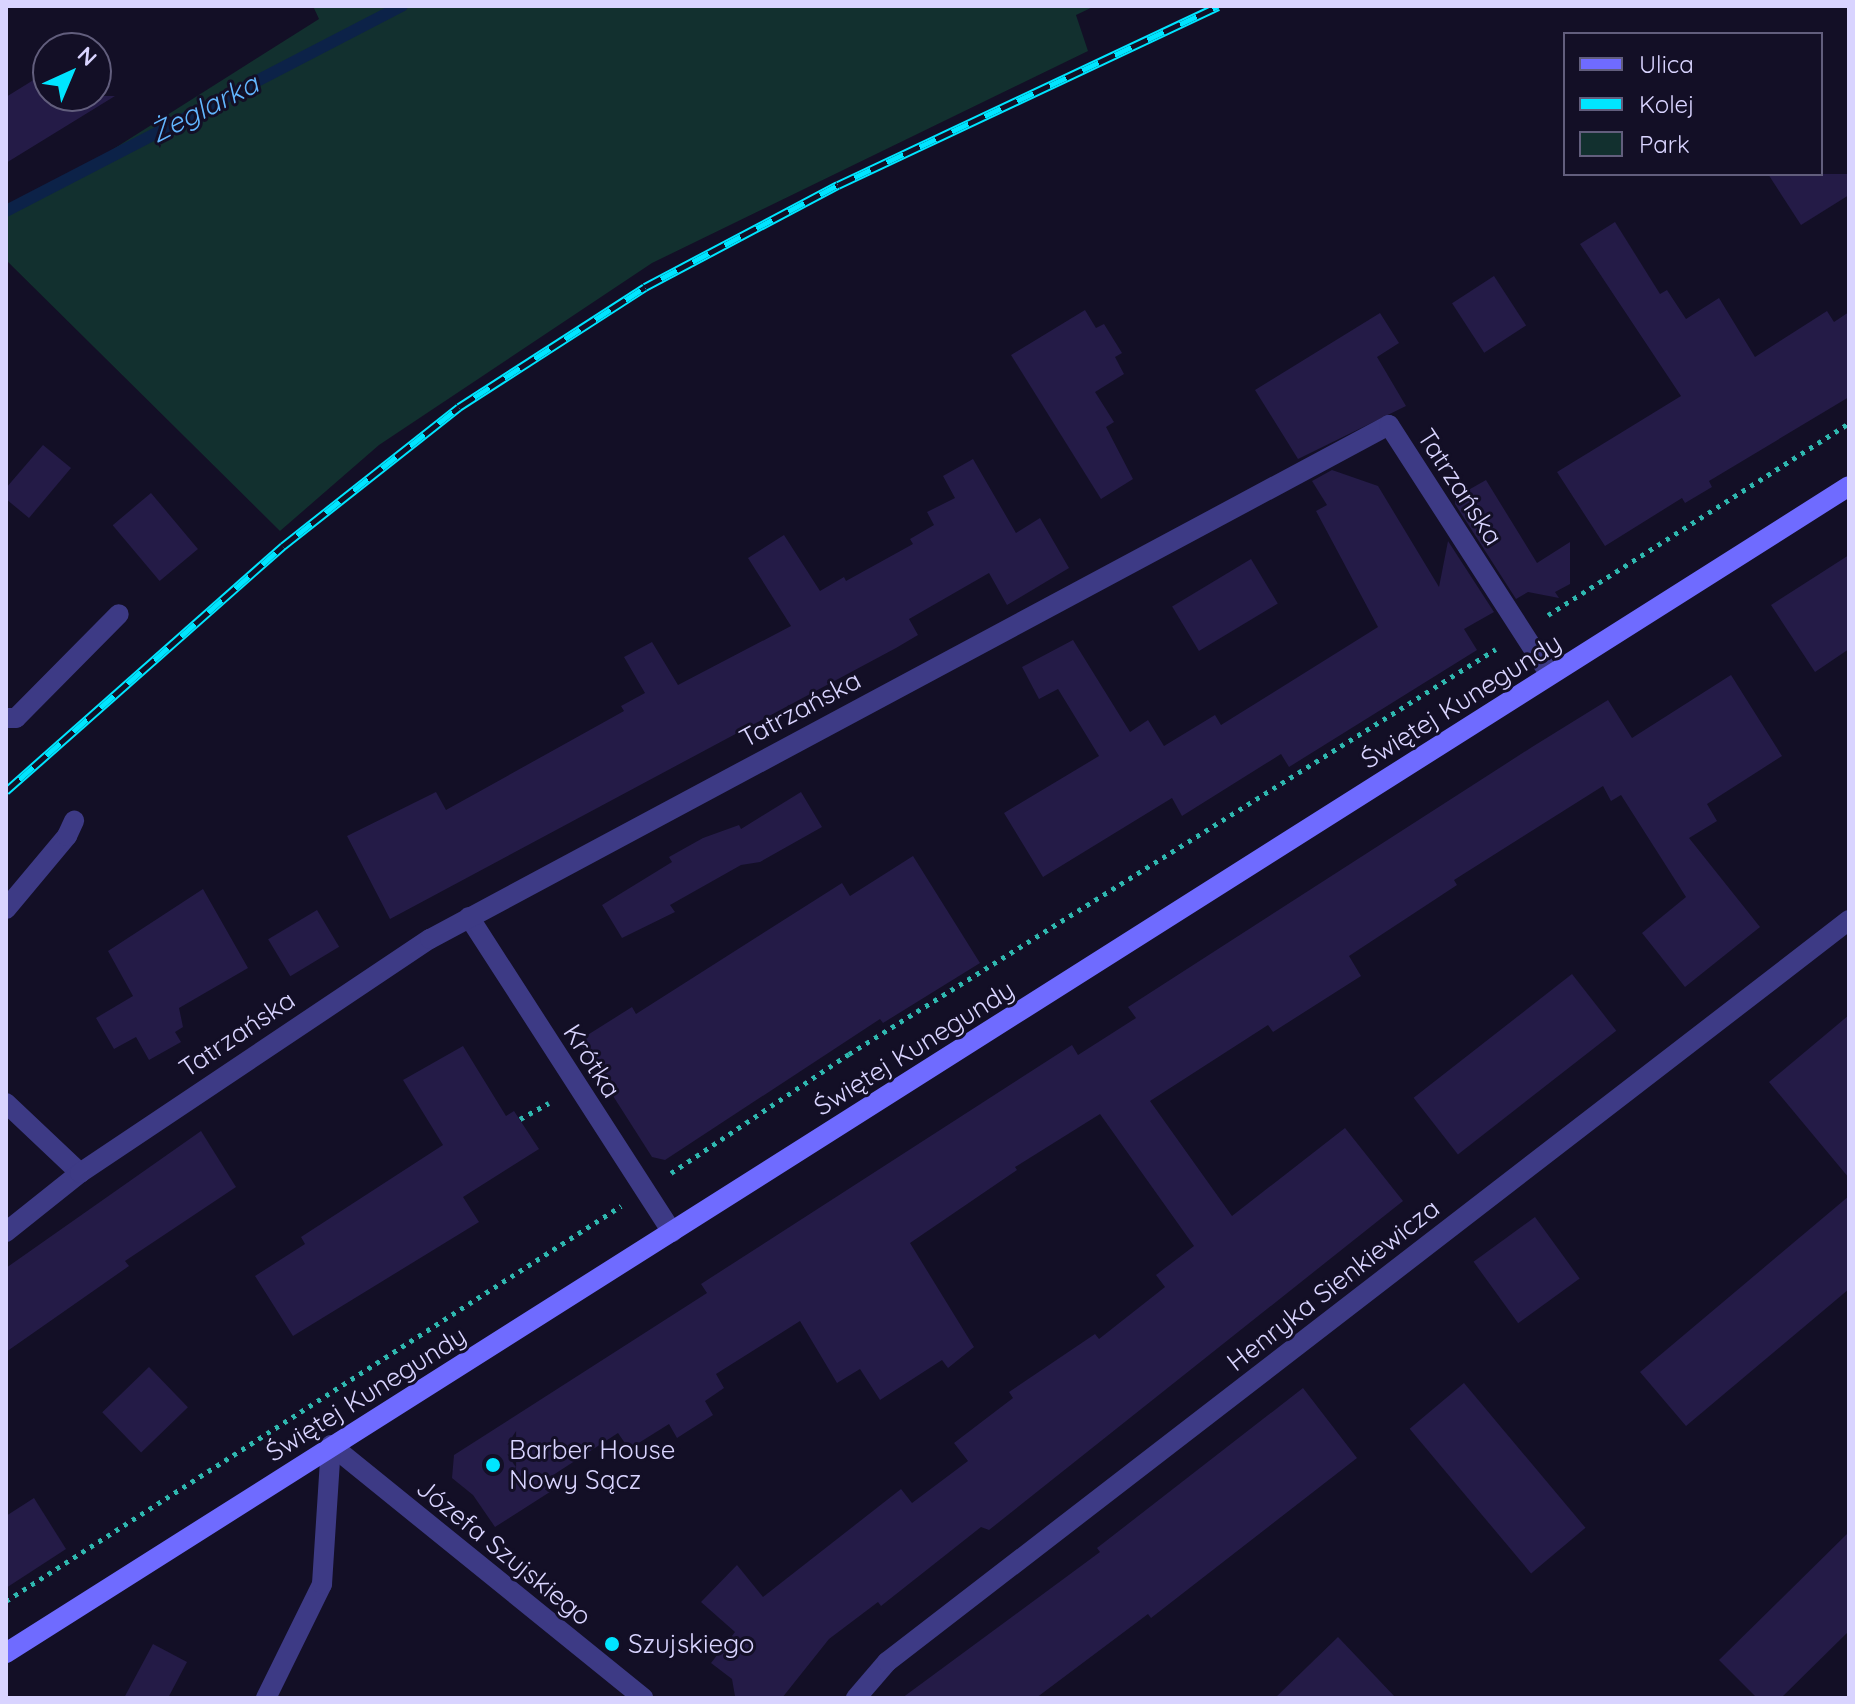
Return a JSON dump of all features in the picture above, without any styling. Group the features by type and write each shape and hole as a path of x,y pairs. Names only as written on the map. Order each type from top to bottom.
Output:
{"street":[{"name":"Tatrzańska","path":"6,1232 80,1173 270,1042 469,917 1389,425 1550,675"},
{"name":"Świętej Kunegundy","path":"6,1653 1849,486"},
{"path":"6,718 16,718 119,614"},
{"path":"7,908 74,821"},
{"name":"Krótka","path":"469,917 672,1232"},
{"name":"Henryka Sienkiewicza","path":"856,1698 887,1662 1849,920"},
{"path":"6,1103 80,1173"},
{"path":"266,1698 322,1584 331,1445"},
{"name":"Józefa Szujskiego","path":"331,1445 643,1698"}],"path":[{"path":"657,1171 668,1175 705,1154 849,1054 1523,632 1849,423"},
{"path":"520,1119 547,1101"},
{"path":"6,1601 644,1190"}],"green space":[{"path":"313,6 1095,6 1076,15 1088,51 652,263 379,445 280,531 6,260 6,217 319,19"}],"building":[{"path":"32,81 32,112 89,112 6,163 6,97"},
{"path":"1849,174 1849,195 1801,225 1769,176"},
{"path":"1615,222 1660,294 1667,290 1686,319 1719,298 1755,357 1827,311 1834,322 1849,312 1849,397 1709,481 1712,487 1685,503 1682,498 1605,546 1557,472 1681,396 1580,244"},
{"path":"1494,276 1526,325 1484,353 1452,303"},
{"path":"1085,310 1096,328 1104,324 1122,353 1115,357 1124,374 1095,392 1114,422 1106,427 1133,479 1101,499 1011,355"},
{"path":"1380,313 1399,343 1377,357 1406,406 1298,459 1255,390"},
{"path":"43,445 71,468 29,518 6,499 6,488"},
{"path":"973,459 1016,533 1040,518 1069,568 1007,605 989,573 909,619 918,635 896,648 390,919 347,836 436,792 446,810 624,711 621,706 645,693 624,657 652,642 678,685 791,626 748,558 784,535 820,591 844,577 846,581 913,544 910,539 934,525 927,512 955,498 943,476"},
{"path":"1332,470 1378,486 1439,587 1448,541 1494,612 1464,629 1477,650 1289,767 1281,754 1182,816 1172,798 1043,877 1004,813 1099,756 1058,689 1039,699 1022,667 1073,640 1130,732 1148,720 1164,746 1215,715 1221,725 1378,627 1316,511 1327,505 1312,481"},
{"path":"1486,480 1537,563 1570,542 1570,584 1555,592 1559,598 1528,592 1516,599 1455,504 1456,497"},
{"path":"151,493 198,549 160,581 113,525"},
{"path":"1849,555 1849,649 1815,672 1771,605"},
{"path":"1251,559 1278,604 1199,651 1172,606"},
{"path":"1731,675 1782,756 1707,804 1717,821 1689,838 1760,927 1685,987 1642,933 1686,897 1621,795 1611,801 1603,786 1454,880 1457,885 1349,956 1361,976 1273,1032 1268,1025 1150,1101 1232,1216 1345,1128 1403,1201 989,1530 981,1527 881,1606 878,1602 829,1639 782,1698 735,1696 732,1679 711,1663 735,1632 701,1602 737,1565 763,1597 901,1489 912,1503 968,1461 954,1443 1013,1398 1009,1392 1095,1334 1099,1339 1165,1287 1156,1275 1194,1246 1100,1114 1015,1167 1017,1170 910,1243 974,1347 948,1368 942,1360 880,1400 860,1369 837,1383 800,1321 716,1374 724,1388 705,1401 713,1415 677,1438 669,1424 629,1449 618,1433 547,1479 553,1490 495,1527 473,1495 452,1478 454,1455 707,1293 701,1284 1072,1045 1078,1055 1136,1018 1128,1007 1532,747 1608,700 1632,738"},
{"path":"801,792 822,827 760,862 741,865 670,905 675,912 622,938 602,905 672,862 669,857 703,838 739,825 741,829"},
{"path":"913,856 980,963 883,1023 880,1019 665,1160 652,1157 578,1041 632,1007 636,1014 842,883 850,896"},
{"path":"203,889 248,968 179,1008 183,1027 175,1032 181,1042 149,1060 136,1037 114,1049 96,1018 133,996 108,951"},
{"path":"317,910 339,947 290,976 268,939"},
{"path":"1572,974 1616,1031 1458,1154 1414,1098"},
{"path":"1849,1015 1849,1178 1769,1082"},
{"path":"463,1046 506,1116 514,1111 539,1149 463,1197 479,1222 293,1336 255,1276 305,1244 301,1237 443,1145 403,1080"},
{"path":"201,1131 236,1187 125,1261 129,1266 6,1352 6,1268"},
{"path":"1849,1196 1849,1289 1686,1426 1640,1372"},
{"path":"1535,1217 1580,1278 1518,1323 1474,1262"},
{"path":"149,1367 188,1407 141,1452 102,1412"},
{"path":"1464,1383 1585,1528 1531,1573 1410,1429"},
{"path":"1303,1388 1357,1458 1151,1618 1148,1614 1036,1698 902,1698 1100,1552 1097,1548"},
{"path":"34,1498 66,1549 6,1588 6,1516"},
{"path":"1849,1532 1849,1631 1781,1698 1757,1698 1719,1660"},
{"path":"1338,1637 1396,1698 1275,1698"},
{"path":"153,1644 187,1662 168,1698 124,1698"}],"waterway":[{"name":"Żeglarka","path":"6,211 402,6"}],"railway":[{"path":"6,791 283,546 459,407 645,287 838,185 1218,6"}],"place":[{"name":"Barber House Nowy Sącz","path":"493,1465"},
{"name":"Szujskiego","path":"612,1644"}]}
